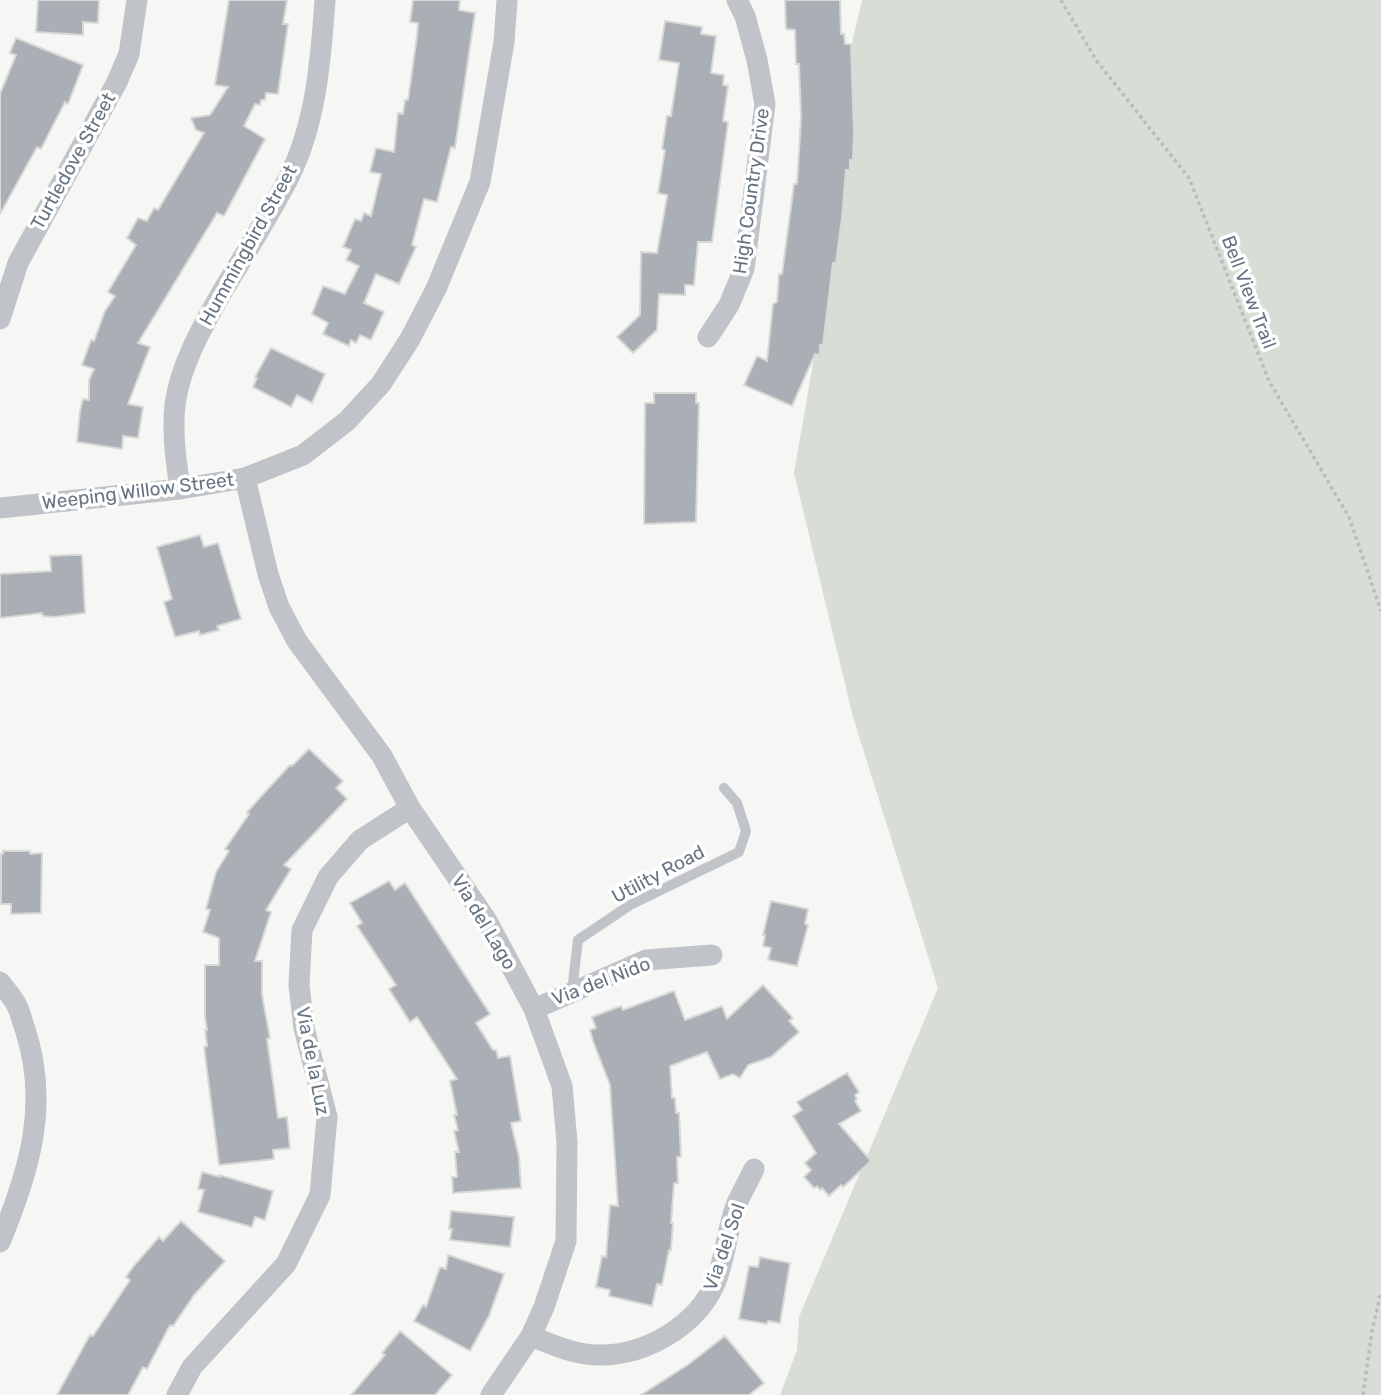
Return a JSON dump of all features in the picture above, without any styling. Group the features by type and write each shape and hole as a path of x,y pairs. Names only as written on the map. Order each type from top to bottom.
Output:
{"street":[{"name":"Turtledove Street","path":"0,319 18,263 98,118 125,63 133,35 137,0"},
{"name":"Hummingbird Street","path":"180,489 173,444 175,403 183,369 197,336 290,176 302,143 316,79 325,0"},
{"name":"Weeping Willow Street","path":"0,508 180,489 245,478 303,455 347,421 381,384 410,339 436,289 480,182 504,42 507,0"},
{"name":"High Country Drive","path":"708,337 729,305 744,270 765,104 757,60 745,16 737,0"},
{"name":"Via del Lago","path":"245,478 279,607 297,641 382,757 410,808 487,921 534,1009 562,1086 567,1142 566,1241 544,1307 531,1336 491,1395"},
{"name":"Via de la Luz","path":"177,1395 192,1367 286,1264 320,1195 327,1117 303,1017 299,985 302,930 327,877 360,840 410,808"},
{"name":"Via del Nido","path":"534,1009 646,960 712,955"},
{"path":"0,982 16,1004 31,1048 38,1102 19,1197 0,1242"},
{"name":"Via del Sol","path":"531,1336 568,1350 599,1355 637,1349 660,1340 680,1326 703,1303 715,1283 735,1208 754,1169"}],"lane":[{"name":"Utility Road","path":"572,991 578,940 630,905 739,852 746,831 737,803 724,788"}],"path":[{"name":"Bell View Trail","path":"1061,0 1096,60 1189,178 1269,382 1349,517 1381,611"},
{"path":"1363,1395 1372,1331 1381,1292"}],"shaded area":[{"path":"862,0 1381,0 1381,1395 780,1395 797,1350 799,1317 938,988 853,717 794,473 817,340 852,43"}],"building":[{"path":"38,0 99,0 98,23 83,22 83,35 36,32"},
{"path":"229,0 287,0 283,24 288,24 278,94 266,93 265,100 261,100 260,105 255,104 244,126 265,139 224,216 217,213 138,343 150,347 128,404 143,407 138,438 123,436 122,449 77,442 80,411 83,399 89,400 89,380 94,369 82,365 91,340 94,341 105,311 115,296 108,292 136,245 127,238 138,218 147,221 154,208 158,210 204,133 196,130 191,118 210,115 228,87 215,85"},
{"path":"413,0 460,0 459,10 475,13 455,148 451,147 437,202 424,199 412,245 416,247 399,284 376,274 364,303 384,312 371,340 360,335 356,343 351,340 349,346 323,334 328,323 312,314 323,286 345,294 359,266 346,260 351,250 343,247 355,219 361,221 364,213 371,216 381,174 370,172 376,148 394,152 398,113 403,114 405,100 408,100 417,36 418,23 410,22"},
{"path":"785,0 840,0 841,34 844,34 845,44 851,44 854,133 853,160 850,160 850,170 846,170 842,218 836,263 833,263 823,345 820,345 820,355 815,354 792,406 744,385 757,356 767,361 773,304 777,302 794,184 797,184 801,118 799,64 796,64 795,30 786,29"},
{"path":"665,21 702,27 701,34 716,36 711,73 724,75 723,85 728,86 723,121 728,122 712,242 698,242 694,285 685,285 685,295 659,294 657,330 633,353 617,337 640,315 641,252 657,253 667,197 658,193 667,116 671,116 679,63 659,60"},
{"path":"16,38 83,65 68,104 65,102 41,149 37,147 0,214 0,94 16,55 10,53"},
{"path":"271,348 325,374 312,403 297,395 291,407 253,387 257,378 255,377"},
{"path":"654,393 696,393 696,403 699,403 696,522 644,524 645,403 654,403"},
{"path":"200,535 204,547 218,543 241,619 217,626 219,630 200,635 199,631 175,637 164,602 172,599 157,547"},
{"path":"82,555 85,613 54,617 43,616 42,613 0,618 0,574 51,571 50,556"},
{"path":"309,749 343,781 336,788 347,799 284,865 291,869 266,910 271,912 255,961 262,961 262,995 270,1038 267,1039 278,1118 287,1117 290,1148 273,1150 274,1159 219,1165 204,1047 207,1046 205,965 219,965 219,938 203,932 210,910 206,909 216,872 229,851 225,849 249,814 247,812 290,765"},
{"path":"3,851 42,853 41,913 11,914 11,904 1,904"},
{"path":"389,881 395,890 405,883 490,1014 476,1023 493,1050 496,1050 498,1058 510,1056 521,1121 511,1123 519,1157 521,1188 453,1193 452,1177 457,1177 455,1152 459,1152 454,1131 458,1130 454,1115 457,1115 450,1081 457,1079 417,1017 410,1022 389,989 396,985 357,926 362,923 350,903"},
{"path":"771,901 808,909 805,924 808,925 797,966 768,960 771,948 763,946 763,935"},
{"path":"763,985 793,1018 789,1021 799,1032 771,1057 748,1065 740,1078 733,1074 720,1079 707,1052 670,1066 672,1098 675,1098 676,1113 679,1113 681,1157 677,1157 678,1183 674,1183 671,1250 662,1285 657,1284 652,1306 609,1296 610,1290 596,1287 602,1256 606,1257 610,1205 618,1206 610,1085 590,1030 596,1028 592,1017 621,1006 623,1010 674,991 685,1020 722,1006 727,1019"},
{"path":"847,1073 859,1092 855,1095 855,1101 861,1111 839,1124 871,1161 829,1196 822,1188 814,1188 804,1177 811,1170 805,1163 816,1153 793,1116 802,1110 797,1102"},
{"path":"202,1172 273,1191 265,1220 255,1217 252,1227 198,1212 204,1190 198,1189"},
{"path":"451,1211 514,1217 510,1247 450,1240"},
{"path":"181,1221 225,1261 194,1295 173,1326 170,1325 147,1369 143,1367 128,1395 57,1395 90,1335 93,1336 130,1280 126,1277 133,1267 159,1237 163,1241"},
{"path":"448,1255 504,1274 489,1316 470,1351 414,1321 423,1305 426,1307 440,1267 446,1269"},
{"path":"760,1257 790,1263 780,1323 768,1321 767,1324 739,1319 749,1266 758,1267"},
{"path":"400,1331 452,1375 435,1395 351,1395 385,1355 382,1353"},
{"path":"725,1336 764,1383 749,1395 641,1395 689,1364"}]}
